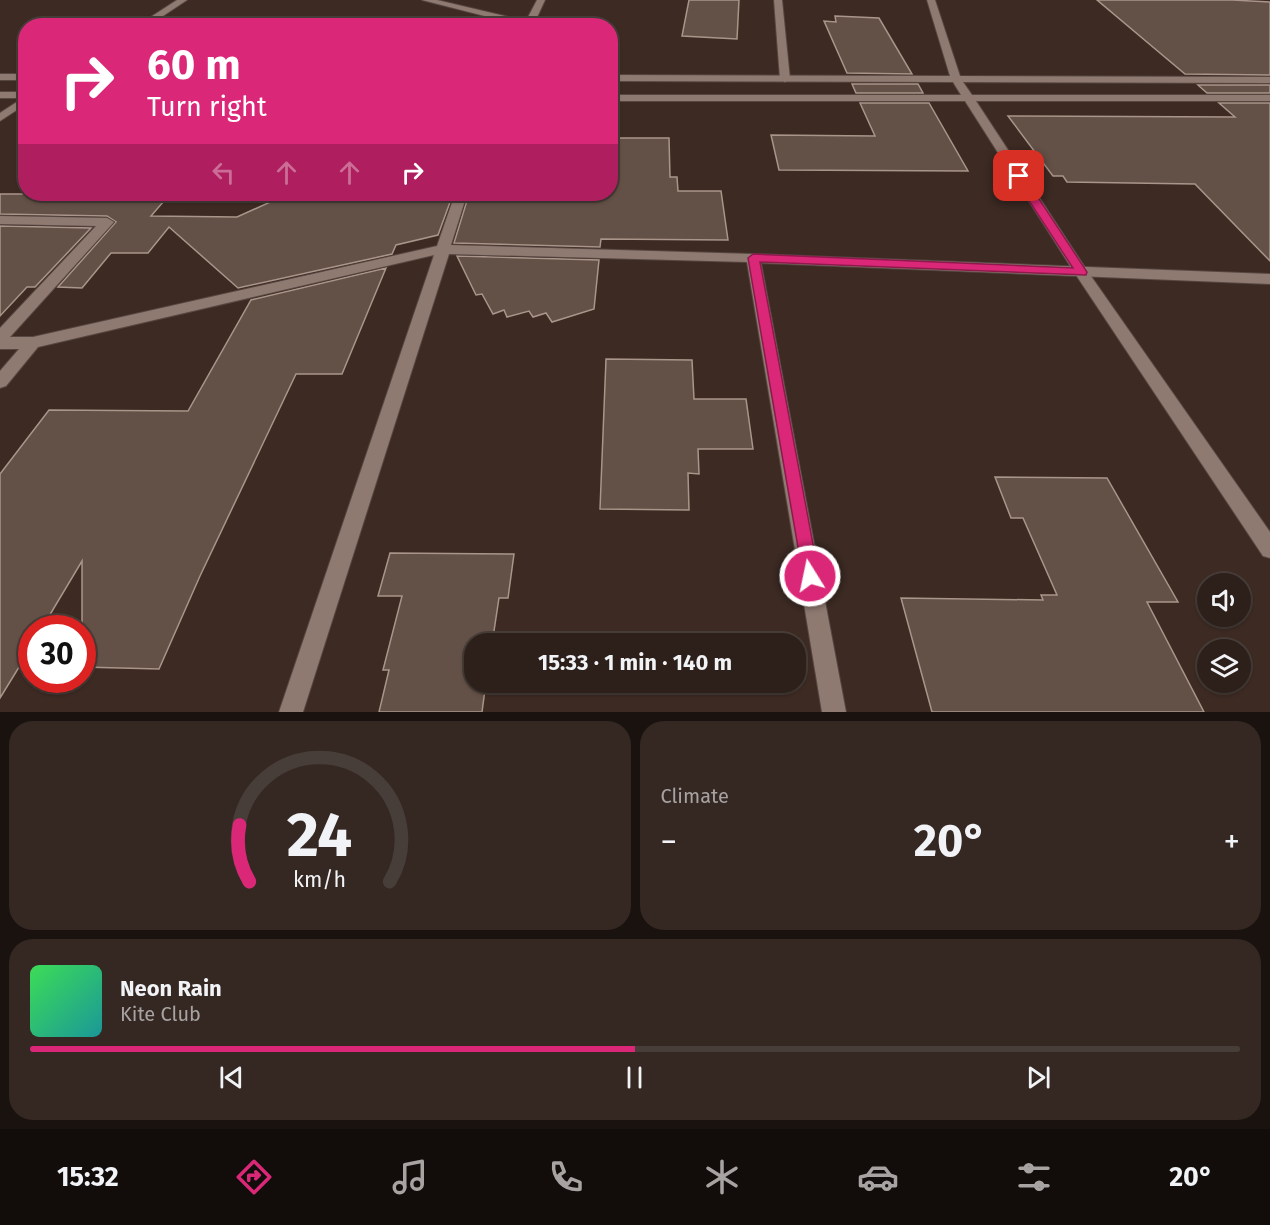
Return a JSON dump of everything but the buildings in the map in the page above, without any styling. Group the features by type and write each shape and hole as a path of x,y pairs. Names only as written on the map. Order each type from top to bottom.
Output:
{"street":[{"path":"154,18 183,0"},
{"path":"426,0 500,18"},
{"path":"469,10 476,0"},
{"path":"532,18 541,0"},
{"path":"778,0 785,79"},
{"path":"931,0 956,79 1081,272 1270,549"},
{"path":"0,77 18,77"},
{"path":"618,78 1270,80"},
{"path":"0,95 18,96"},
{"path":"618,98 1270,98"},
{"path":"0,118 18,103"},
{"path":"291,712 458,201"},
{"path":"0,220 108,222 0,338"},
{"path":"0,343 33,343 441,249 753,258 1270,279"},
{"path":"753,258 834,712"},
{"path":"0,382 33,343"}],"route":[{"path":"810,576 753,258 1081,272 1019,176"}]}
